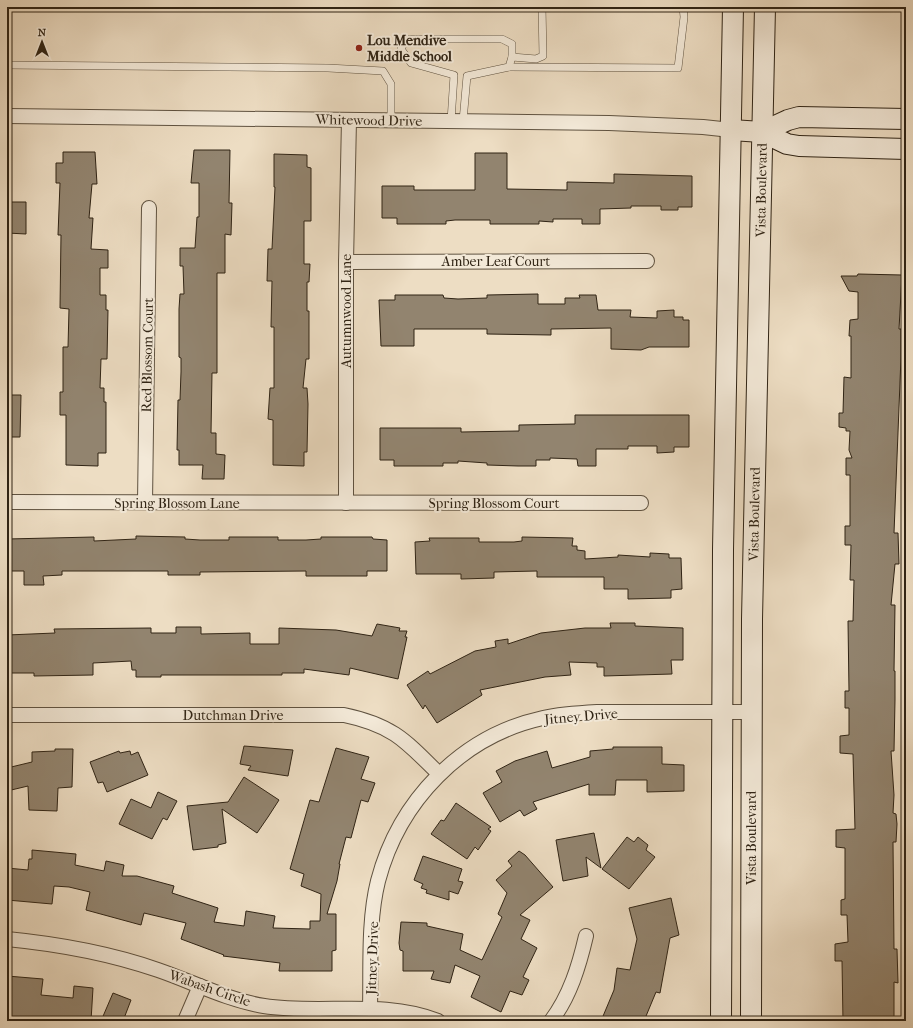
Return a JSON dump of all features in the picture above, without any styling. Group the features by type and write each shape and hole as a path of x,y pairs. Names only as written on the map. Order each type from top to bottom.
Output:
{"main road":[{"path":"721,1021 722,712 733,7"},
{"name":"Vista Boulevard","path":"751,1021 751,712 765,7"},
{"path":"762,132 788,120 799,117 906,119"},
{"path":"731,130 762,132 787,144 799,146 906,149"}],"street":[{"name":"Whitewood Drive","path":"7,116 609,123 703,127 731,130"},
{"name":"Autumnwood Lane","path":"346,503 346,262 349,120"},
{"name":"Red Blossom Court","path":"144,502 149,208"},
{"name":"Amber Leaf Court","path":"346,262 647,261"},
{"name":"Spring Blossom Lane","path":"7,502 346,503"},
{"name":"Spring Blossom Court","path":"346,503 641,503"},
{"name":"Jitney Drive","path":"370,1008 373,916 378,882 387,852 400,824 418,797 439,774 465,752 491,736 543,718 597,712 751,712"},
{"name":"Dutchman Drive","path":"7,715 344,715 367,720 388,729 405,741 439,774"},
{"path":"551,1021 569,992 579,964 586,936"},
{"name":"Wabash Circle","path":"7,939 66,946 112,956 158,970 231,998 263,1006 299,1010 370,1008 400,1011 438,1021"},
{"path":"185,1021 200,986"}],"lane":[{"path":"512,57 536,59 543,56 542,7"},
{"path":"509,67 512,57 512,44 502,39 406,39 401,49 411,63 454,75 467,76 509,67 678,68 684,17 683,7"},
{"path":"7,65 328,68 383,71 391,84 391,121"},
{"path":"454,75 457,121"},
{"path":"457,121 467,76"}],"building":[{"path":"194,150 230,150 229,203 232,203 231,235 225,234 225,273 217,273 217,373 212,373 211,433 216,433 216,454 225,455 224,479 202,479 203,465 179,465 179,450 177,450 178,400 180,400 181,372 181,358 179,357 179,309 180,294 184,294 183,266 180,266 180,248 195,248 197,217 199,217 199,183 191,183"},
{"path":"63,152 95,152 97,184 92,184 89,218 93,218 91,249 108,250 108,268 100,268 100,295 106,295 106,310 108,310 107,359 101,359 100,388 104,388 104,402 106,402 106,453 98,453 98,466 66,465 66,415 60,415 60,392 63,392 63,347 68,347 69,309 60,308 61,235 58,235 60,183 56,183 56,163 63,163"},
{"path":"475,153 507,153 507,189 567,190 567,182 614,183 614,174 692,176 692,207 678,207 678,210 661,210 661,206 631,206 631,208 600,209 600,224 582,224 582,219 553,219 553,222 539,221 539,224 490,224 490,220 455,220 446,221 446,224 397,224 397,218 382,218 382,186 414,186 414,190 475,190"},
{"path":"274,154 307,155 307,167 311,168 311,221 304,221 304,264 310,264 309,282 307,282 307,311 309,311 309,359 306,359 303,388 307,388 308,404 307,452 304,452 304,466 273,465 273,420 268,419 270,388 274,388 274,327 271,327 272,281 267,281 268,249 272,249 275,187"},
{"path":"7,202 26,202 26,234 7,233"},
{"path":"858,274 902,275 899,329 901,329 901,357 894,533 898,533 899,564 895,564 891,605 895,605 895,700 894,751 891,751 894,795 893,813 896,814 897,824 896,842 893,842 894,949 897,949 898,983 894,982 894,1021 843,1021 842,961 835,961 835,944 848,942 847,915 841,915 841,900 845,899 845,848 836,847 836,830 855,829 853,754 840,753 840,736 849,735 849,708 845,708 845,691 849,691 848,621 853,621 854,580 850,580 851,545 845,545 845,526 850,526 850,475 846,475 846,458 852,458 849,450 850,431 846,431 846,428 839,427 839,413 843,413 844,377 851,378 851,336 849,336 850,320 858,319 858,292 849,291 841,276 857,276"},
{"path":"538,294 538,304 565,304 565,298 580,298 579,295 596,295 598,310 631,310 630,317 657,318 657,311 674,310 674,317 683,317 683,320 689,320 689,347 649,347 641,350 611,349 611,328 551,329 551,335 487,334 487,329 414,329 414,346 381,346 379,300 395,300 395,295 443,295 444,298 458,299 487,298 487,295"},
{"path":"7,395 21,395 20,437 7,437"},
{"path":"575,415 689,415 689,447 674,447 674,452 657,453 657,446 628,446 628,449 596,449 596,466 578,466 577,459 550,458 550,460 536,460 536,466 487,465 487,463 458,461 458,463 443,463 443,466 394,466 394,460 380,460 380,428 461,428 461,432 519,431 519,425 575,424"},
{"path":"136,536 185,537 185,539 200,540 229,540 229,537 278,537 278,540 306,540 321,539 321,537 372,537 373,539 387,540 387,571 367,571 367,576 306,576 306,571 200,572 200,575 168,575 168,571 62,571 62,575 43,576 44,585 24,585 24,571 7,571 7,539 94,537 94,541 136,539"},
{"path":"522,537 573,538 572,546 577,546 577,550 585,551 585,559 618,557 618,555 650,557 650,553 669,554 669,558 681,558 682,589 671,590 671,598 628,599 628,589 604,589 604,577 537,577 537,571 494,572 494,578 461,579 461,574 416,574 415,542 430,541 429,538 479,538 479,542 514,542 522,541"},
{"path":"610,623 635,623 635,626 683,628 683,660 671,660 672,674 604,676 604,667 597,667 597,663 569,662 571,675 545,677 480,690 482,695 437,723 425,705 423,709 407,685 428,671 430,674 475,651 496,647 495,641 508,639 508,644 541,633 585,628 611,628"},
{"path":"377,624 400,628 399,631 407,631 398,679 350,668 349,675 304,669 304,673 282,673 282,675 161,675 161,677 136,677 136,670 132,670 131,661 93,663 93,675 34,676 34,673 7,673 7,635 55,633 54,629 151,628 151,633 176,633 176,627 201,627 201,634 250,633 250,644 279,644 279,628 336,630 372,636"},
{"path":"244,746 293,750 288,776 248,770 251,766 240,764"},
{"path":"613,747 662,747 662,764 684,765 684,791 647,792 647,780 616,780 615,795 589,795 589,784 533,802 537,809 524,816 520,810 500,822 483,793 502,782 496,771 515,761 547,751 552,768 590,757 590,751 613,749"},
{"path":"336,748 369,757 361,779 375,783 368,802 361,800 351,838 346,837 339,864 337,881 327,914 336,914 336,950 332,951 332,971 279,971 280,963 223,956 224,955 181,939 186,923 144,913 141,925 86,910 90,892 69,887 54,886 52,904 7,900 7,868 28,870 29,859 32,859 32,850 76,854 75,865 104,871 106,861 124,865 122,876 137,876 174,886 172,893 218,908 214,922 244,926 246,911 275,916 273,928 310,929 310,921 320,921 321,894 301,886 304,874 290,869 310,800 319,802"},
{"path":"55,749 73,749 72,787 58,788 57,811 29,810 28,786 7,791 7,768 32,762 32,752 55,751"},
{"path":"119,751 120,753 130,751 131,755 138,752 148,775 107,792 103,782 98,783 90,762"},
{"path":"244,777 279,800 257,833 222,809 226,843 218,845 218,847 193,850 187,806 228,802"},
{"path":"158,792 177,801 167,820 163,818 152,839 119,824 131,799 151,808"},
{"path":"456,803 491,827 488,829 491,831 478,850 475,847 467,859 431,834 441,820 444,821"},
{"path":"594,833 601,868 586,857 588,876 563,881 556,840"},
{"path":"627,837 634,842 638,837 648,845 646,850 655,857 629,889 602,869"},
{"path":"519,851 525,855 553,887 520,915 530,920 521,939 537,948 523,977 529,980 522,995 510,991 501,1012 471,997 480,976 455,965 450,983 431,979 434,971 403,971 403,951 400,950 399,943 401,922 427,923 427,926 463,934 460,950 482,960 502,917 498,914 507,893 496,880 512,866 508,861"},
{"path":"423,856 462,869 458,881 463,882 458,894 449,891 449,900 426,893 427,890 421,888 423,884 414,880"},
{"path":"671,898 679,935 670,938 660,993 656,992 644,1021 601,1021 614,990 617,968 630,970 637,939 629,908"},
{"path":"7,976 43,979 41,995 73,998 74,986 93,988 91,1021 7,1021"},
{"path":"113,993 131,1000 123,1021 101,1021"}],"place":[{"name":"Lou Mendive Middle School","path":"359,48"}]}
